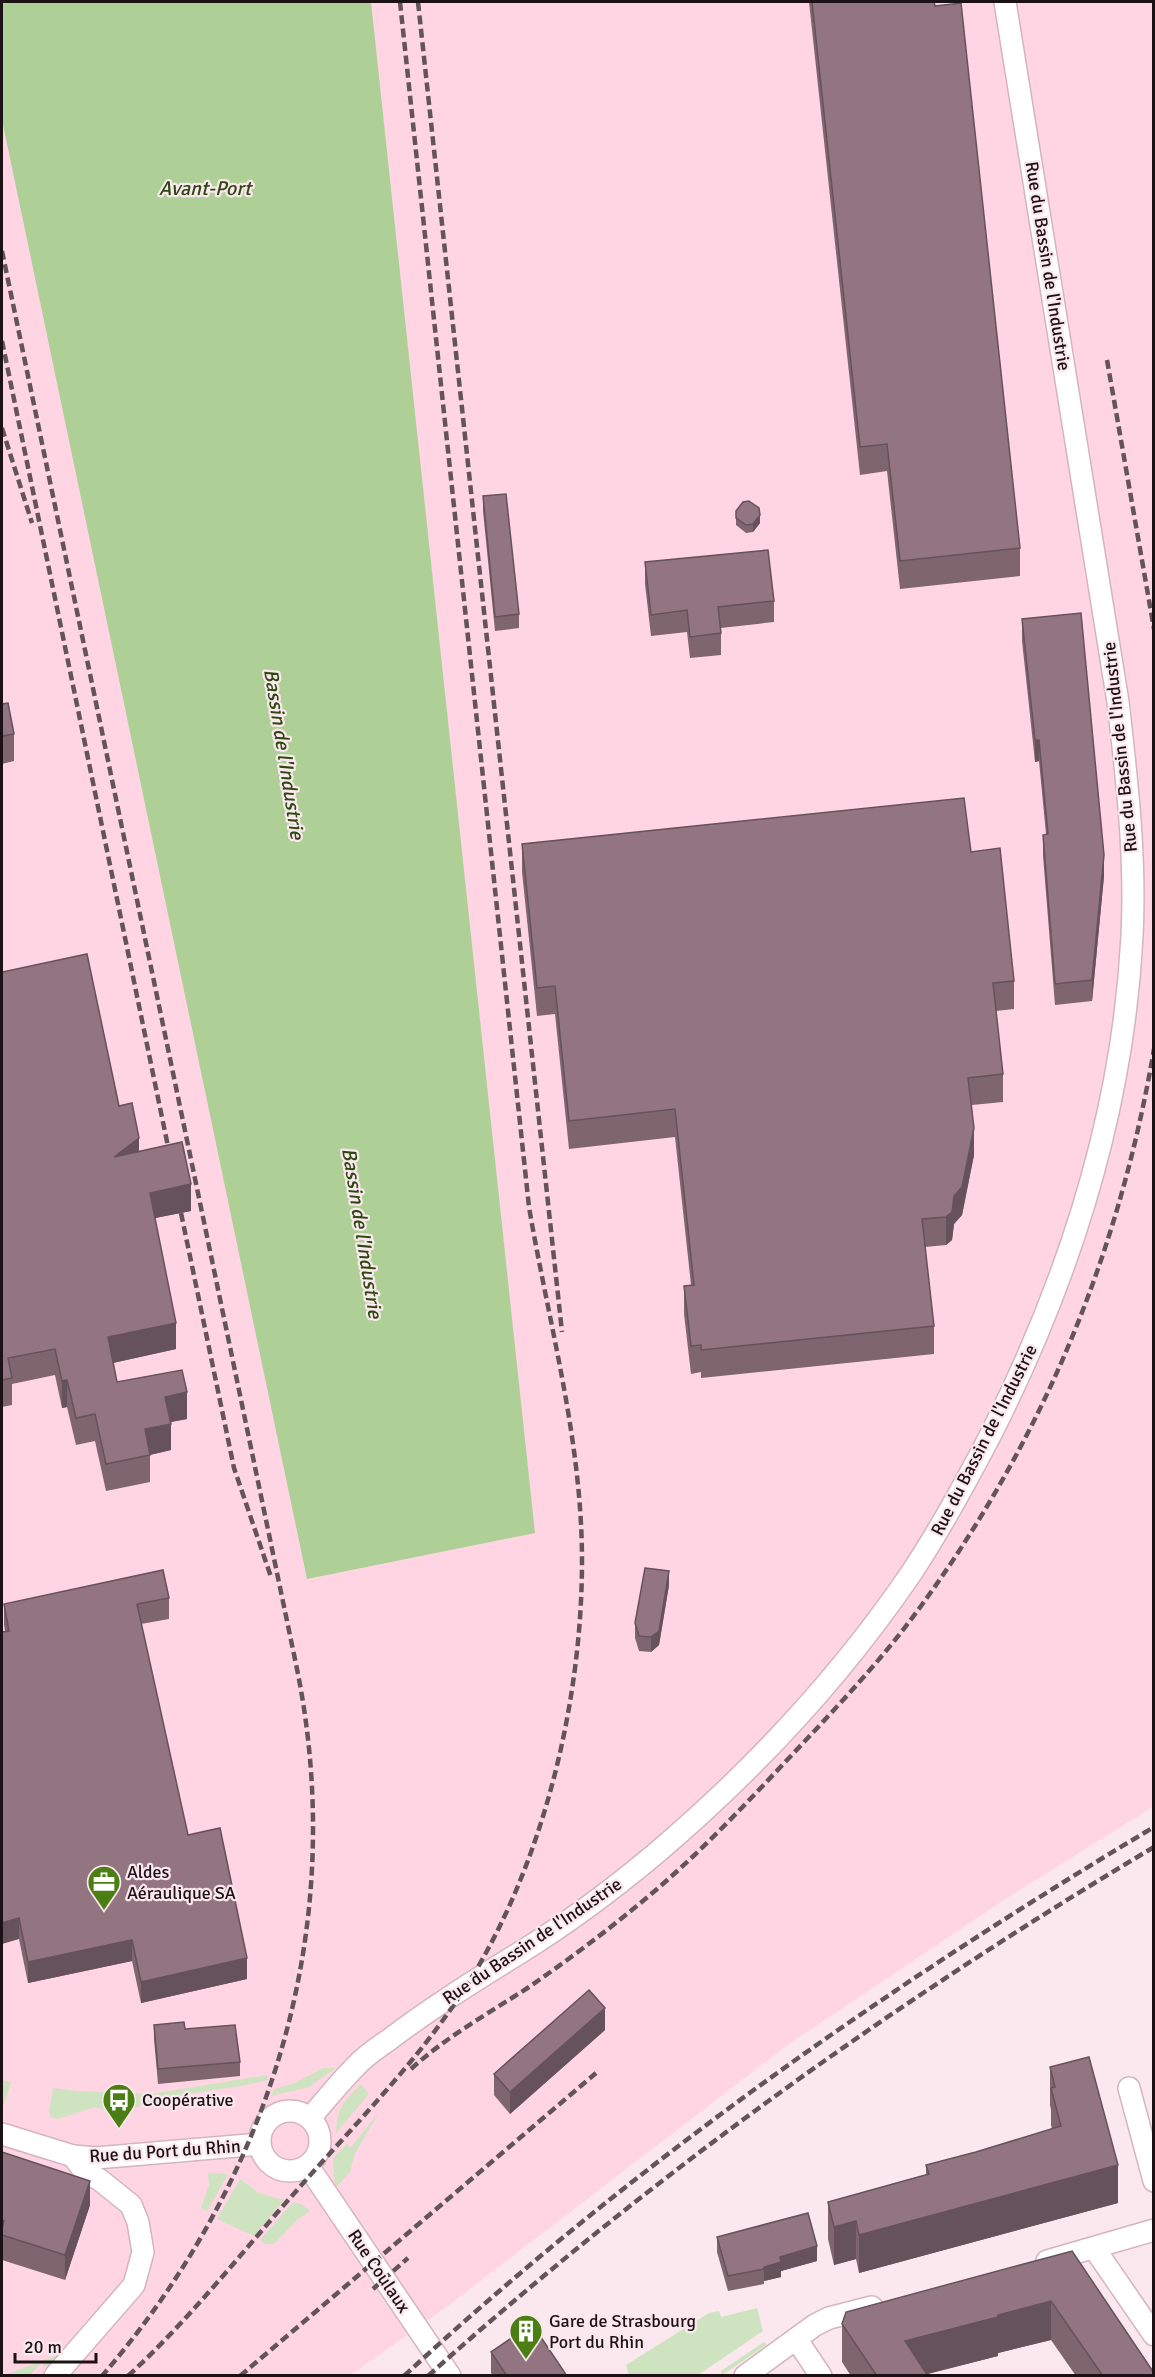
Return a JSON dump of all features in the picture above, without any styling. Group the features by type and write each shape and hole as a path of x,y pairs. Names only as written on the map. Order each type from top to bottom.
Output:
{"street":[{"name":"Rue du Bassin de l'Industrie","path":"310,2118 358,2063 440,2003 572,1919 635,1871 724,1793 762,1756 816,1696 866,1635 944,1522 1024,1369 1081,1215 1101,1145 1118,1067 1132,936 1133,859 1128,781 1118,702 1005,2"},
{"path":"1129,2088 1154,2181"},
{"path":"294,2110 310,2118 316,2125 321,2138 317,2155 308,2166 296,2171 278,2168 264,2157 260,2145 263,2126 269,2119 280,2112 294,2110"},
{"name":"Rue du Port du Rhin","path":"2,2133 73,2156 116,2158 260,2145"},
{"path":"56,2376 134,2285 143,2252 138,2222 131,2205 84,2170 73,2156"},
{"name":"Rue Coulaux","path":"308,2166 450,2376"},
{"path":"1028,2266 1154,2230"},
{"path":"1094,2248 1154,2335"},
{"path":"745,2376 815,2325 829,2318 888,2302"},
{"path":"797,2340 821,2376"}],"shaded area":[{"path":"2,2 1153,2 1153,1807 1013,1894 789,2044 449,2305 351,2375 2,2376"},
{"path":"323,2068 336,2068 309,2087 271,2096 274,2089 292,2084"},
{"path":"267,2075 268,2080 242,2086 157,2098 120,2115 95,2107 58,2119 51,2117 49,2112 53,2088 151,2094"},
{"path":"2,2080 11,2082 4,2105 2,2104"},
{"path":"361,2084 369,2094 336,2133 342,2106"},
{"path":"380,2111 355,2153 350,2172 335,2188 333,2158 347,2144 351,2147"},
{"path":"208,2173 228,2174 207,2211 201,2208 209,2185"},
{"path":"240,2179 259,2193 284,2200 254,2236 217,2219"},
{"path":"293,2202 301,2204 310,2211 297,2220 274,2244 265,2244 260,2240"},
{"path":"757,2308 763,2331 698,2375 629,2375 626,2365 709,2313 719,2311 721,2317"},
{"path":"764,2342 767,2345 722,2375 721,2371"},
{"path":"63,2353 49,2369 41,2363 30,2375 2,2376"}],"water":[{"name":"Avant-Port","path":"2,2 371,2 535,1533 307,1579 2,120"}],"building":[{"path":"812,2 934,2 935,6 961,3 1020,548 900,561 887,444 860,447"},
{"path":"506,494 519,614 495,617 483,496"},
{"path":"749,501 759,508 760,515 753,524 746,525 736,518 736,511 743,502"},
{"path":"768,550 774,601 718,607 721,633 690,637 687,610 651,615 645,562"},
{"path":"1081,613 1104,855 1092,980 1055,984 1043,835 1048,834 1039,740 1035,740 1022,619"},
{"path":"8,703 14,734 2,736 2,704"},
{"path":"964,798 971,852 1000,848 1014,981 993,983 1003,1074 968,1078 974,1128 962,1187 954,1196 952,1212 946,1217 922,1219 934,1326 701,1350 701,1345 691,1346 684,1286 694,1285 675,1109 569,1121 555,986 537,988 522,844"},
{"path":"87,954 119,1106 132,1103 139,1138 114,1157 182,1142 191,1184 150,1193 176,1323 108,1337 117,1382 182,1370 187,1392 165,1397 171,1424 145,1429 150,1455 106,1464 95,1414 76,1418 67,1380 62,1381 55,1349 8,1358 12,1378 2,1380 2,972"},
{"path":"645,1568 669,1571 659,1631 651,1637 639,1636 635,1623"},
{"path":"163,1570 169,1598 137,1604 188,1835 220,1828 247,1958 141,1982 132,1940 28,1962 19,1918 2,1923 2,1632 9,1631 4,1604"},
{"path":"589,1990 605,2008 510,2092 494,2074"},
{"path":"184,2022 185,2029 235,2025 240,2062 158,2069 154,2025"},
{"path":"1089,2057 1118,2165 859,2235 856,2221 834,2227 828,2202 929,2174 926,2165 1061,2126 1051,2088 1055,2087 1050,2067"},
{"path":"2,2152 90,2181 65,2255 2,2235 4,2221 2,2220"},
{"path":"808,2213 817,2246 780,2257 781,2262 764,2267 764,2269 728,2276 717,2237"},
{"path":"1072,2251 1154,2376 1103,2376 1051,2301 905,2341 928,2376 877,2376 842,2324 846,2312"},
{"path":"532,2324 567,2376 507,2376 491,2352"}],"railway":[{"path":"128,2376 194,2308 408,2065 467,1985 494,1938 537,1836 566,1726 575,1670 582,1561 577,1471 571,1427 529,1207 400,2"},
{"path":"418,2 562,1332"},
{"path":"2,251 297,1669 311,1765 312,1860 303,1954 283,2045 252,2133 212,2219 161,2300 102,2376"},
{"path":"2,341 171,1161"},
{"path":"1107,360 1154,629"},
{"path":"2,428 32,523"},
{"path":"411,2069 453,2036 529,1987 587,1945 682,1867 736,1814 840,1703 890,1646 921,1606 965,1542 1004,1476 1040,1410 1070,1341 1097,1271 1120,1199 1139,1125 1154,1049"},
{"path":"181,1213 234,1468 271,1577"},
{"path":"404,2376 491,2298 580,2224 671,2151 765,2082 957,1950 1154,1827"},
{"path":"428,2376 600,2230 778,2094 963,1966 1154,1847"},
{"path":"240,2376 596,2073"},
{"path":"373,2289 408,2258"}],"place":[{"name":"Aldes Aéraulique SA","path":"104,1911"},
{"name":"Coopérative","path":"119,2129"},
{"name":"Gare de Strasbourg Port du Rhin","path":"526,2360"}],"water label":[{"name":"Bassin de l'Industrie","path":"284,754"},
{"name":"Bassin de l'Industrie","path":"362,1233"}]}
